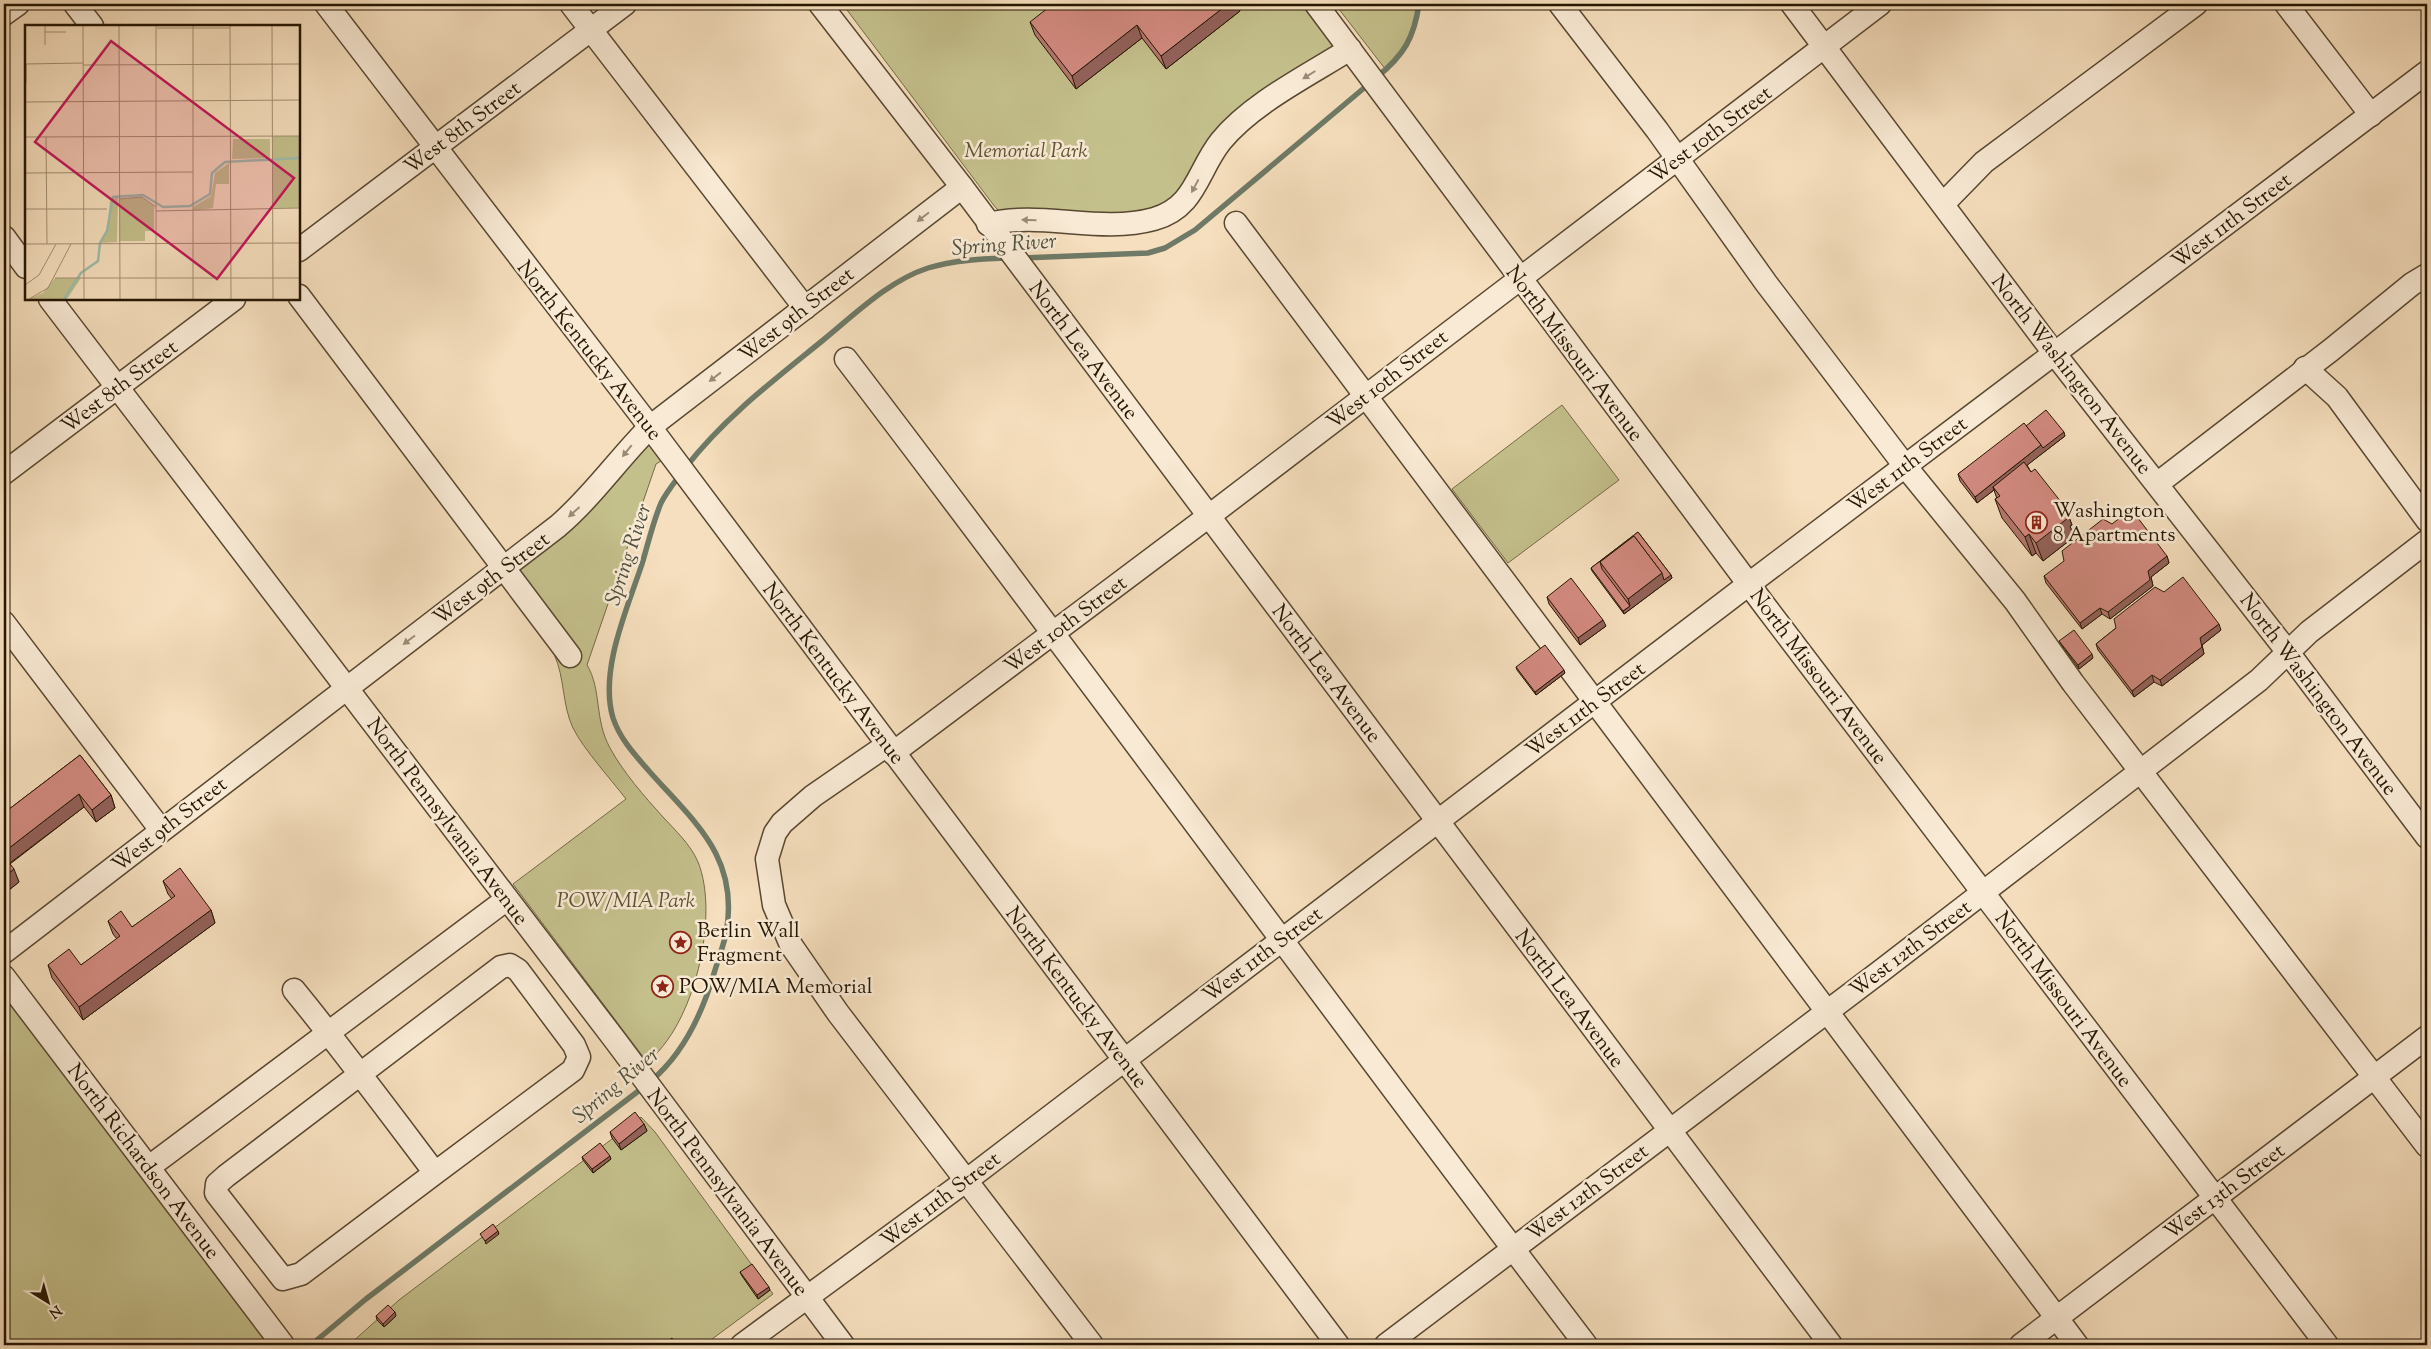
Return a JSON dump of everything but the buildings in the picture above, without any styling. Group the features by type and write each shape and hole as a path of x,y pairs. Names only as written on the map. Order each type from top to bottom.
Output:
{"street":[{"path":"4,14 18,4"},
{"path":"75,4 91,25"},
{"name":"North Kentucky Avenue","path":"326,4 650,427 1338,1345"},
{"path":"571,4 805,308"},
{"name":"West 8th Street","path":"300,249 625,4"},
{"name":"North Lea Avenue","path":"820,4 962,187 1831,1345"},
{"name":"North Missouri Avenue","path":"1316,4 1518,278 2326,1345"},
{"path":"1560,4 1766,283 1905,466 2015,601 2072,682 2427,1146"},
{"name":"North Washington Avenue","path":"1792,4 2054,353 2287,651 2427,837"},
{"name":"West 10th Street","path":"1092,1345 799,959 780,922 768,878 768,852 775,833 782,822 813,796 890,749 1052,633 1209,516 1518,278 1880,4"},
{"path":"1943,204 1984,162 2196,4"},
{"path":"2286,4 2371,115"},
{"path":"992,229 1028,219 1123,223 1154,218 1172,212 1189,196 1210,157 1234,127 1282,92 1350,49"},
{"name":"West 11th Street","path":"742,1345 967,1180 1749,584 2427,72"},
{"name":"West 9th Street","path":"4,952 503,568 585,502 634,442 650,427 962,187"},
{"path":"1236,223 2077,1345"},
{"path":"4,237 25,266"},
{"path":"2157,484 2354,332 2412,284 2427,275"},
{"path":"300,297 570,656"},
{"name":"North Pennsylvania Avenue","path":"51,300 640,1073 843,1345"},
{"name":"West 8th Street","path":"4,473 233,300"},
{"path":"846,358 1016,581 1052,633 1281,940 1586,1345"},
{"path":"2305,368 2337,397 2427,520"},
{"name":"West 12th Street","path":"1386,1345 1826,1012 2258,680 2287,651 2324,620 2427,541"},
{"path":"4,623 162,830"},
{"path":"149,1167 507,899"},
{"path":"510,965 518,970 574,1045 579,1057 573,1070 436,1173 301,1274 283,1279 277,1275 216,1193 217,1184 226,1176 501,967 510,965"},
{"name":"North Richardson Avenue","path":"4,977 283,1345"},
{"path":"294,990 436,1173"},
{"name":"West 13th Street","path":"2021,1345 2427,1037"}],"green space":[{"name":"Memorial Park","path":"856,4 1316,4 1350,49 1256,110 1172,212 1009,220 995,207 847,10"},
{"path":"1335,4 1419,4 1415,23 1405,48 1386,70"},
{"path":"1562,405 1619,480 1508,563 1452,489"},
{"name":"POW/MIA Park","path":"650,427 671,455 656,464 587,665 595,684 602,726 610,748 634,784 691,850 698,862 704,885 706,911 704,940 690,997 678,1023 664,1045 647,1062 513,884 626,799 590,755 573,728 569,719 558,663 549,643 528,612 496,574"},
{"path":"4,977 283,1345 4,1345"},
{"path":"641,1117 655,1132 773,1294 704,1345 349,1345 399,1300"}],"waterway":[{"name":"Spring River","path":"1377,77 1394,61 1406,45 1414,27 1419,4"},
{"name":"Spring River","path":"1022,258 1148,253 1165,248 1195,230 1370,83"},
{"name":"Spring River","path":"686,467 717,432 750,400 885,290 913,274 938,265 968,260 1007,258"},
{"name":"Spring River","path":"652,1080 664,1069 683,1044 705,1001 725,938 729,907 726,883 720,862 710,843 697,825 628,746 616,726 610,700 612,660 623,620 661,503 680,475"},
{"name":"Spring River","path":"311,1345 366,1299 645,1086"}],"place":[{"name":"Washington 8 Apartments","path":"2037,522"},
{"name":"Berlin Wall Fragment","path":"681,942"},
{"name":"POW/MIA Memorial","path":"663,986"}]}
